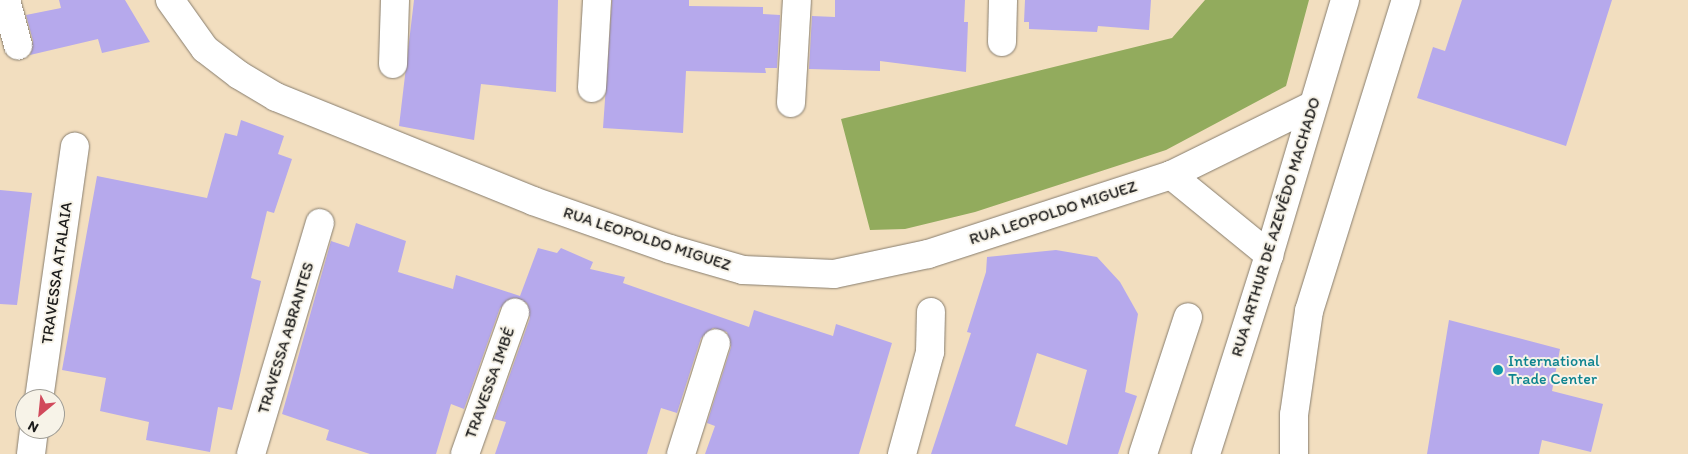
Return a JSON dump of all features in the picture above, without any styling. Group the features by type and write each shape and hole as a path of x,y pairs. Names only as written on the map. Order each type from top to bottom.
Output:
{"street":[{"path":"6,0 18,45"},
{"name":"RUA LEOPOLDO MIGUEZ","path":"170,0 205,49 238,75 276,97 533,201 670,249 743,270 834,274 928,254 1171,175 1313,105"},
{"path":"393,64 394,0"},
{"path":"592,88 597,0"},
{"path":"791,103 797,0"},
{"path":"1002,42 1003,0"},
{"name":"RUA ARTHUR DE AZEVÊDO MACHADO","path":"1206,454 1269,255 1345,0"},
{"path":"1294,454 1294,415 1309,311 1406,0"},
{"name":"TRAVESSA ATALAIA","path":"40,389 75,147"},
{"path":"1171,175 1269,255"},
{"name":"TRAVESSA ABRANTES","path":"251,454 320,223"},
{"path":"902,454 930,352 931,312"},
{"name":"TRAVESSA IMBÉ","path":"465,454 515,313"},
{"path":"1144,454 1188,317"},
{"path":"681,454 716,343"},
{"path":"31,454 33,439"}],"green space":[{"path":"1205,0 1309,0 1286,86 1166,150 975,212 905,229 870,230 841,119 1172,38"}],"building":[{"path":"59,0 125,0 150,42 102,53 98,39 30,55 33,41 26,15 61,8"},
{"path":"414,0 558,0 556,92 481,84 474,140 399,126"},
{"path":"612,0 689,0 689,6 763,7 763,14 780,15 777,68 765,68 766,73 686,71 683,133 603,128"},
{"path":"835,0 965,0 964,22 968,22 966,72 880,61 880,71 809,69 812,16 835,17"},
{"path":"1025,0 1151,0 1149,30 1098,26 1097,32 1029,29 1029,22 1024,22"},
{"path":"1462,0 1612,0 1566,146 1417,98 1433,47 1445,51"},
{"path":"241,120 284,136 278,154 292,159 274,213 267,211 251,278 261,281 232,410 218,407 210,452 146,440 149,422 100,411 106,378 62,370 97,176 207,198 225,133 237,136"},
{"path":"0,190 32,193 17,305 0,304"},
{"path":"356,223 406,241 398,272 453,289 456,275 520,296 538,248 557,253 561,248 593,262 590,269 625,277 623,283 749,327 754,310 833,336 836,324 892,343 859,454 705,454 715,426 707,423 731,347 727,332 713,328 701,338 677,413 661,408 647,454 495,454 506,422 494,419 530,318 527,303 513,298 500,308 464,409 451,404 436,454 370,454 326,440 329,430 282,414 331,241 349,247"},
{"path":"1056,250 1097,257 1120,282 1138,314 1125,392 1137,396 1118,454 931,454 971,333 967,332 986,272 987,257","holes":["1037,353 1087,370 1067,445 1015,426"]},
{"name":"International Trade Center","path":"1449,320 1560,349 1552,391 1603,404 1591,452 1542,440 1539,454 1427,454"}],"place":[{"name":"International Trade Center","path":"1498,370"}]}
